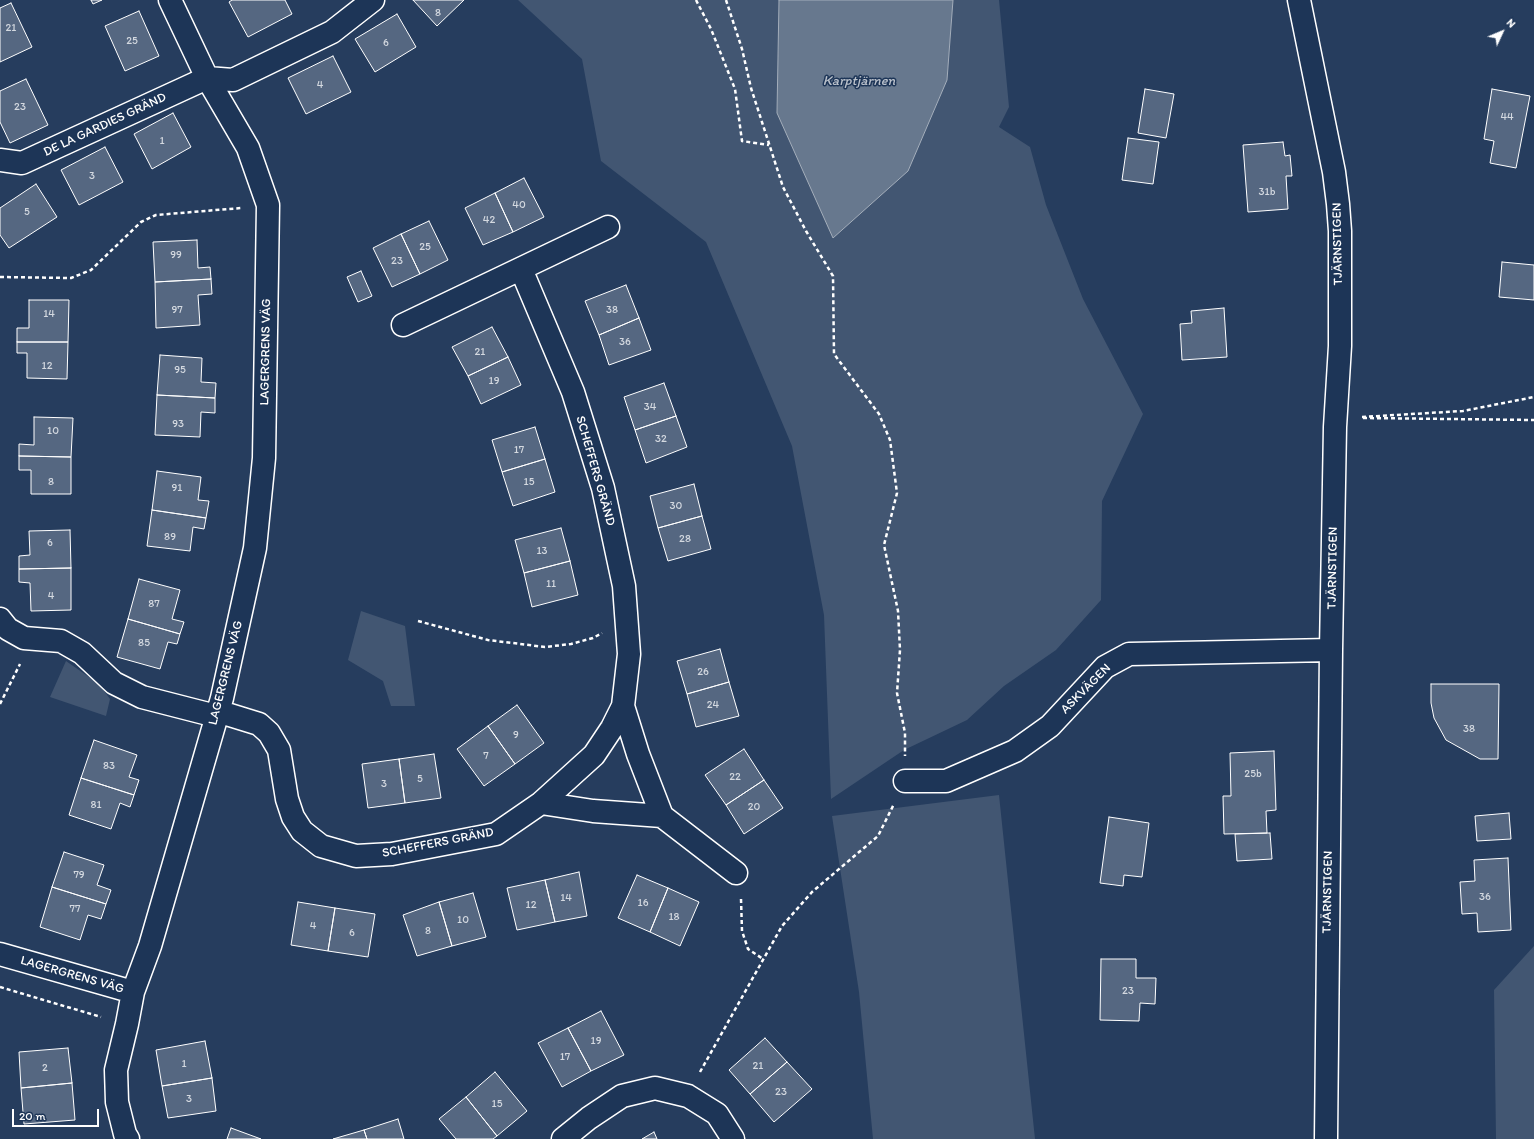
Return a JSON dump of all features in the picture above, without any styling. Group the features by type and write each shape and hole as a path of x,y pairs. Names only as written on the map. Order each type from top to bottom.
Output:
{"street":[{"path":"170,0 208,78 248,148 268,206"},
{"name":"DE LA GARDIES GRÄND","path":"0,160 22,163 208,78 233,80 332,32 373,0"},
{"name":"TJÄRNSTIGEN","path":"1299,0 1334,172 1338,204 1340,346 1331,650 1326,1139"},
{"name":"LAGERGRENS VÄG","path":"0,954 133,992 150,946 217,713 255,548 264,458 268,206"},
{"path":"403,325 608,226"},
{"name":"SCHEFFERS GRÄND","path":"0,619 8,629 24,638 61,641 82,653 114,683 142,697 217,713 259,724 269,733 279,750 287,799 293,816 302,831 321,846 356,856 392,854 496,834 541,803 594,755 612,728 623,706 629,654 624,586 603,488 573,392 521,269"},
{"name":"ASKVÄGEN","path":"905,781 946,781 1015,751 1050,726 1105,667 1129,654 1331,650"},
{"name":"SCHEFFERS GRÄND","path":"623,706 638,754 662,816"},
{"path":"541,803 593,811 662,816 736,873"},
{"path":"128,1139 125,1134 117,1102 116,1070 133,992"},
{"path":"563,1139 589,1118 622,1096 656,1088 688,1096 717,1114 733,1139"}],"path":[{"path":"696,0 711,29 735,89 742,141 769,146"},
{"path":"688,1096 782,926 812,892 878,836 905,781 905,733 897,692 900,650 898,611 884,544 897,493 890,440 879,414 834,354 833,276 806,231 783,187 751,88 742,49 726,0"},
{"path":"0,277 71,278 91,270 141,222 156,215 268,206"},
{"path":"1337,418 1463,411 1534,397"},
{"path":"1337,418 1534,420"},
{"path":"418,621 488,640 545,647 570,644 593,638 626,619"},
{"path":"0,704 33,639"},
{"path":"736,873 741,884 742,931 748,949 763,958"},
{"path":"0,987 127,1024"}],"shaded area":[{"path":"518,0 779,0 777,113 947,80 953,0 999,0 1009,107 999,127 1030,147 1046,205 1083,299 1143,414 1102,501 1101,600 1056,650 1004,686 967,720 904,750 831,799 824,615 792,446 706,242 601,161 582,59"},
{"path":"361,611 405,626 415,706 391,706 383,681 348,660"},
{"path":"66,661 99,684 110,699 106,716 50,697"},
{"path":"999,795 1035,1139 873,1139 859,992 832,816"},
{"path":"1534,946 1534,1139 1496,1139 1494,990"}],"water":[{"name":"Karptjärnen","path":"779,0 953,0 947,80 908,171 833,238 777,113"}],"building":[{"path":"91,0 102,0 93,4"},
{"path":"232,0 285,0 292,14 248,37 229,2"},
{"path":"413,0 464,0 437,26"},
{"path":"11,3 32,47 0,62 0,8"},
{"path":"139,11 159,56 125,71 105,26"},
{"path":"397,14 416,47 375,72 355,39"},
{"path":"333,56 351,92 306,114 288,78"},
{"path":"26,79 48,125 10,143 0,122 0,91"},
{"path":"1145,89 1174,94 1166,138 1138,133"},
{"path":"1492,89 1530,96 1516,168 1490,163 1494,141 1484,139"},
{"path":"173,113 191,147 152,169 134,134"},
{"path":"1128,138 1159,142 1153,184 1122,180"},
{"path":"1283,142 1285,156 1290,155 1292,176 1286,176 1288,209 1248,212 1243,145"},
{"path":"105,147 123,182 79,205 61,170"},
{"path":"524,178 544,217 513,232 495,193"},
{"path":"36,184 57,217 9,248 0,235 0,208"},
{"path":"495,193 513,232 483,245 465,208"},
{"path":"429,221 448,260 420,274 401,234"},
{"path":"401,234 420,274 392,287 373,248"},
{"path":"197,240 198,268 210,267 211,279 155,282 153,242"},
{"path":"1502,262 1534,265 1534,300 1499,297"},
{"path":"361,271 372,296 358,302 347,277"},
{"path":"211,279 212,294 198,295 200,325 156,328 155,282"},
{"path":"626,285 639,318 599,335 585,301"},
{"path":"29,300 69,300 68,342 17,342 17,328 29,328"},
{"path":"1224,308 1227,357 1182,360 1180,324 1192,323 1191,311"},
{"path":"639,318 651,350 609,365 599,335"},
{"path":"492,327 508,357 468,376 452,347"},
{"path":"17,342 68,342 67,379 27,378 27,353 17,353"},
{"path":"160,355 202,358 201,382 216,383 215,398 157,395"},
{"path":"508,357 521,385 481,404 468,376"},
{"path":"664,383 676,416 635,430 624,397"},
{"path":"157,395 215,398 215,413 201,412 200,437 155,435"},
{"path":"676,416 687,447 646,463 635,430"},
{"path":"34,417 73,418 71,457 19,456 19,444 34,445"},
{"path":"535,427 545,459 502,472 492,440"},
{"path":"19,456 71,457 71,494 31,494 31,470 19,470"},
{"path":"545,459 555,492 513,506 502,472"},
{"path":"157,471 201,477 198,500 209,501 206,518 152,510"},
{"path":"694,484 702,516 658,528 650,496"},
{"path":"152,510 206,518 204,529 193,527 190,551 147,546"},
{"path":"702,516 711,549 668,561 658,528"},
{"path":"561,528 570,561 524,573 515,540"},
{"path":"70,530 71,568 19,569 19,556 30,555 29,531"},
{"path":"570,561 578,595 532,607 524,573"},
{"path":"71,568 71,610 31,611 30,583 19,582 19,569"},
{"path":"139,579 180,590 172,619 184,622 180,634 128,619"},
{"path":"128,619 180,634 177,644 168,642 160,669 117,657"},
{"path":"720,649 729,682 687,694 677,661"},
{"path":"729,682 739,716 696,727 687,694"},
{"path":"1431,684 1499,684 1498,759 1480,759 1446,740 1434,718 1431,703"},
{"path":"517,705 544,743 515,764 488,726"},
{"path":"488,726 515,764 484,786 457,749"},
{"path":"94,740 137,755 129,777 139,780 134,795 81,778"},
{"path":"744,749 764,780 726,805 705,775"},
{"path":"1274,751 1276,810 1266,811 1267,833 1224,834 1223,796 1231,796 1230,753"},
{"path":"434,754 441,798 405,803 399,759"},
{"path":"399,759 405,803 368,808 362,764"},
{"path":"81,778 134,795 130,807 120,803 111,829 69,815"},
{"path":"764,780 783,808 744,834 726,805"},
{"path":"1509,813 1511,839 1477,841 1475,816"},
{"path":"1109,817 1149,823 1142,877 1124,875 1123,886 1100,883"},
{"path":"1270,833 1272,859 1237,861 1235,834"},
{"path":"64,852 104,865 97,885 111,890 106,904 52,887"},
{"path":"1508,858 1511,930 1478,932 1477,913 1462,914 1460,882 1475,881 1474,860"},
{"path":"579,872 587,916 555,922 545,880"},
{"path":"637,875 668,888 650,932 618,918"},
{"path":"545,880 555,922 517,930 507,888"},
{"path":"52,887 106,904 101,919 88,915 80,940 40,927"},
{"path":"668,888 699,902 680,946 650,932"},
{"path":"473,893 486,937 452,946 439,902"},
{"path":"298,902 335,908 328,951 291,945"},
{"path":"439,902 452,946 417,956 403,915"},
{"path":"335,908 375,914 368,957 328,951"},
{"path":"1101,959 1136,959 1136,978 1156,978 1155,1004 1140,1003 1139,1021 1100,1020"},
{"path":"601,1011 624,1055 591,1071 568,1028"},
{"path":"568,1028 591,1071 562,1087 538,1043"},
{"path":"765,1038 787,1062 750,1094 729,1070"},
{"path":"205,1041 212,1078 162,1086 156,1050"},
{"path":"68,1048 72,1083 21,1088 19,1052"},
{"path":"787,1062 812,1089 774,1122 750,1094"},
{"path":"495,1072 527,1111 497,1136 466,1097"},
{"path":"212,1078 216,1111 168,1118 162,1086"},
{"path":"72,1083 75,1120 24,1124 21,1088"},
{"path":"466,1097 497,1136 493,1139 456,1139 439,1119"},
{"path":"398,1119 404,1139 367,1139 364,1130"},
{"path":"231,1128 261,1139 227,1139"},
{"path":"364,1130 367,1139 333,1139"},
{"path":"654,1132 657,1139 642,1139"}]}
